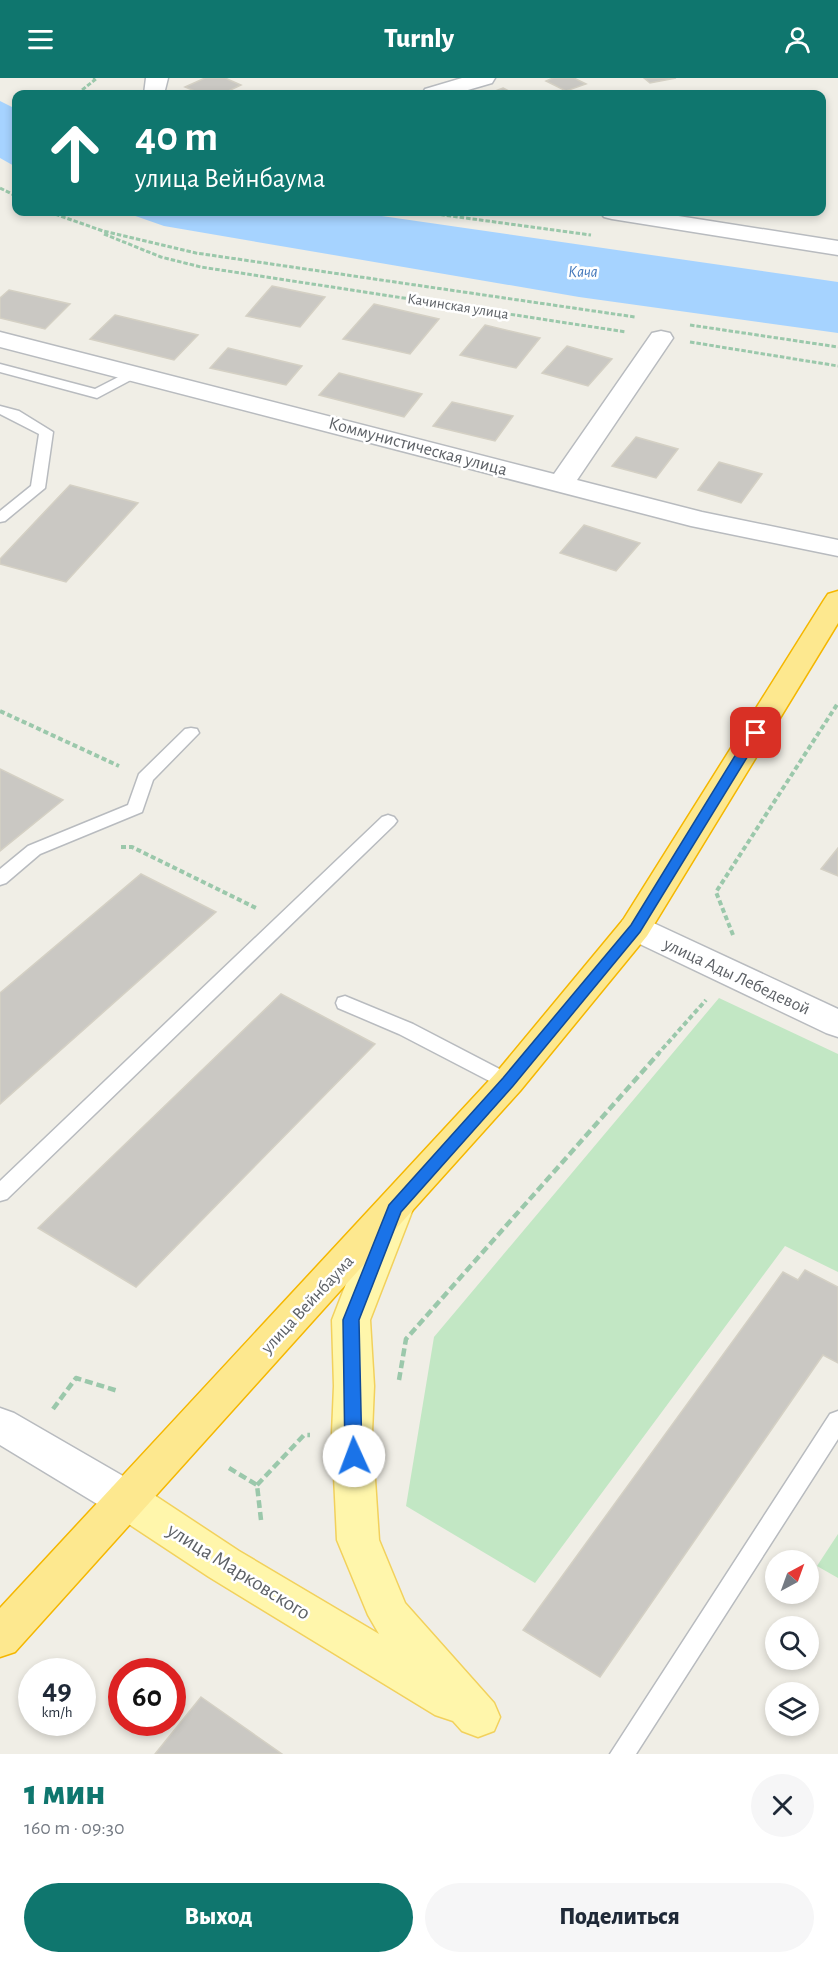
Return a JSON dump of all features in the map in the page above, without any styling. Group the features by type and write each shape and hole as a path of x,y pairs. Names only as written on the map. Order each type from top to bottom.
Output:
{"highway":[{"name":"улица Вейнбаума","path":"0,1638 508,1082 635,928 833,608"}],"main road":[{"name":"улица Марковского","path":"127,1500 224,1563 478,1717 388,1615 358,1540 352,1433 354,1386 351,1320 394,1209"}],"street":[{"path":"446,90 484,78"},
{"path":"637,216 838,248"},
{"path":"561,484 661,338"},
{"name":"Коммунистическая улица","path":"0,339 701,520 838,548"},
{"name":"улица Ады Лебедевой","path":"635,928 838,1024"},
{"name":"улица Марковского","path":"0,1425 127,1500"}],"lane":[{"path":"0,368 97,394 137,373"},
{"path":"0,410 14,414 46,432 38,488 0,518"},
{"path":"0,879 34,850 136,808 145,778 191,733"},
{"path":"0,1193 388,821"},
{"path":"345,1003 406,1029 508,1082"},
{"path":"622,1754 838,1420"}],"path":[{"path":"82,90 96,79 93,78"},
{"path":"59,216 84,226 134,240 196,252 639,318"},
{"name":"Качинская улица","path":"84,226 161,256 201,267 838,366"},
{"path":"685,325 838,347"},
{"path":"733,936 716,892 838,704"},
{"path":"0,711 145,778"},
{"path":"110,848 132,847 284,921"},
{"path":"398,1384 406,1339 711,995"},
{"path":"50,1413 76,1378 118,1391"},
{"path":"261,1520 257,1485 304,1435 313,1435"},
{"path":"229,1468 257,1485"}],"green space":[{"path":"719,998 838,1054 838,1272 785,1246 535,1583 406,1506 434,1337"},
{"path":"838,1534 838,1578 819,1567 819,1563"}],"water":[{"path":"0,101 12,107 12,165 0,158"},
{"name":"Кача","path":"135,216 382,216 838,282 838,333 579,297 164,226"}],"building":[{"path":"205,78 225,78 241,85 230,90 192,90 185,87"},
{"path":"553,78 574,78 586,84 564,90 546,81"},
{"path":"644,78 676,78 650,83"},
{"path":"272,286 325,297 300,327 246,316"},
{"path":"9,290 70,304 45,329 0,318 0,298"},
{"path":"374,304 439,319 410,354 343,339"},
{"path":"115,315 198,335 174,360 90,339"},
{"path":"485,325 540,338 516,368 460,355"},
{"path":"567,346 612,359 588,386 542,373"},
{"path":"228,348 302,366 286,385 210,368"},
{"path":"339,373 422,394 404,417 319,395"},
{"path":"452,402 513,416 495,441 433,426"},
{"path":"636,437 678,449 656,478 612,466"},
{"path":"719,462 762,474 741,503 698,490"},
{"path":"70,485 138,503 66,582 0,564 0,559"},
{"path":"584,525 640,543 616,571 560,553"},
{"path":"0,769 63,800 0,851"},
{"path":"838,848 838,876 821,869"},
{"path":"141,874 216,912 0,1104 0,993"},
{"path":"281,994 375,1044 136,1287 38,1228"},
{"path":"805,1270 838,1287 838,1363 823,1355 600,1677 523,1630 783,1272 798,1280"},
{"path":"201,1697 282,1754 155,1754 170,1736 186,1736 186,1716"}],"route":[{"path":"354,1456 351,1320 394,1209 508,1082 635,928 756,733"}]}
